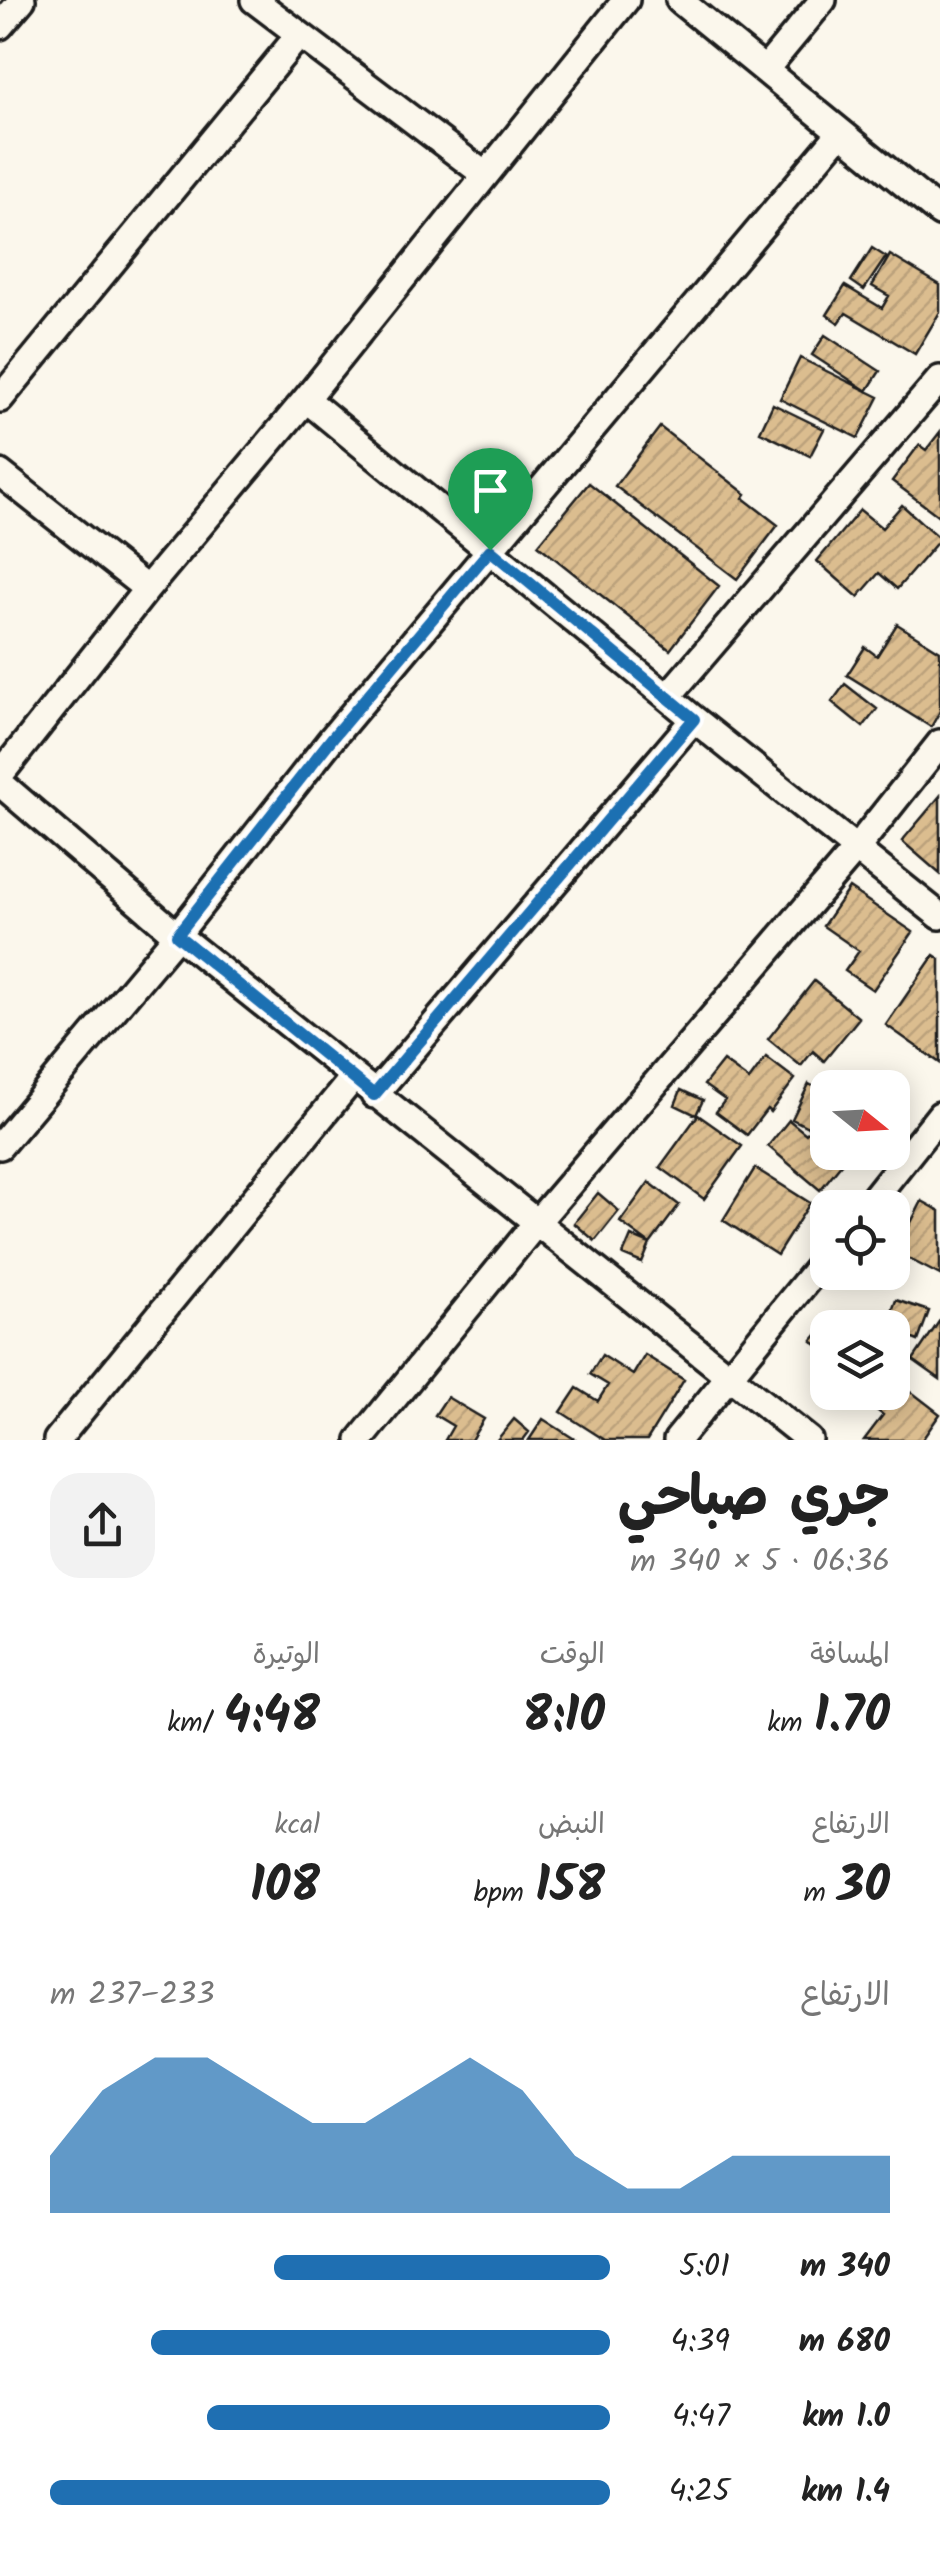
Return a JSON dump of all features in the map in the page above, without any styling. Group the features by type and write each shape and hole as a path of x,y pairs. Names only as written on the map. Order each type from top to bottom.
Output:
{"street":[{"path":"0,26 22,0"},
{"path":"254,0 484,174"},
{"path":"0,775 626,0"},
{"path":"678,0 940,214"},
{"path":"765,70 823,0"},
{"path":"0,399 299,35"},
{"path":"0,1146 177,935 333,737 841,132"},
{"path":"668,696 940,380"},
{"path":"306,399 940,916"},
{"path":"0,472 147,589"},
{"path":"374,1095 694,719"},
{"path":"360,1440 537,1222 856,849 940,743"},
{"path":"0,783 177,935 374,1095 809,1440"},
{"path":"57,1440 354,1078"},
{"path":"880,1190 940,1115"},
{"path":"678,1440 810,1277"}],"building":[{"path":"872,248 886,257 864,290 851,281"},
{"path":"890,255 940,285 940,312 915,354 846,313 839,323 827,315 845,286 882,308 889,296 872,286"},
{"path":"825,335 880,371 867,391 812,355"},
{"path":"800,358 879,397 858,438 780,399"},
{"path":"773,404 824,429 810,456 760,432"},
{"path":"660,427 746,494 743,498 778,525 737,579 615,486"},
{"path":"940,432 940,517 892,481 919,445 926,450"},
{"path":"589,483 719,586 670,650 538,545"},
{"path":"902,505 940,539 897,589 879,573 858,597 817,561 860,510 882,528"},
{"path":"897,624 940,651 940,711 931,727 847,675 865,647 877,656"},
{"path":"845,684 877,709 863,727 832,702"},
{"path":"940,796 940,874 902,841"},
{"path":"849,888 913,932 873,990 845,971 859,951 823,926"},
{"path":"934,955 940,959 940,1063 886,1025"},
{"path":"814,981 859,1018 824,1061 813,1051 801,1066 768,1039"},
{"path":"766,1057 795,1079 747,1135 716,1112 725,1100 704,1085 723,1061 749,1080"},
{"path":"809,1084 810,1123 808,1127 792,1119"},
{"path":"681,1090 703,1100 696,1115 675,1105"},
{"path":"698,1115 742,1146 704,1199 660,1167"},
{"path":"789,1120 806,1134 810,1129 810,1170 836,1170 820,1190 768,1146"},
{"path":"755,1168 810,1203 777,1255 723,1220"},
{"path":"649,1182 679,1205 650,1244 620,1222"},
{"path":"598,1193 619,1211 595,1241 574,1223"},
{"path":"922,1201 940,1211 940,1275 910,1259 910,1225"},
{"path":"631,1236 650,1244 642,1263 623,1255"},
{"path":"896,1300 929,1311 918,1341 910,1338 910,1310 892,1310"},
{"path":"940,1320 940,1379 913,1360"},
{"path":"602,1355 633,1375 645,1355 684,1380 647,1440 605,1440 561,1412 577,1388 598,1401 608,1385 590,1374"},
{"path":"910,1391 940,1414 922,1440 864,1440 883,1415 877,1410 910,1410"},
{"path":"447,1397 484,1419 471,1440 445,1440 453,1426 435,1415"},
{"path":"514,1419 529,1432 523,1440 497,1440"},
{"path":"543,1419 576,1440 529,1440"}],"route":[{"path":"490,550 694,719 374,1095 177,935 333,737 490,550"}]}
